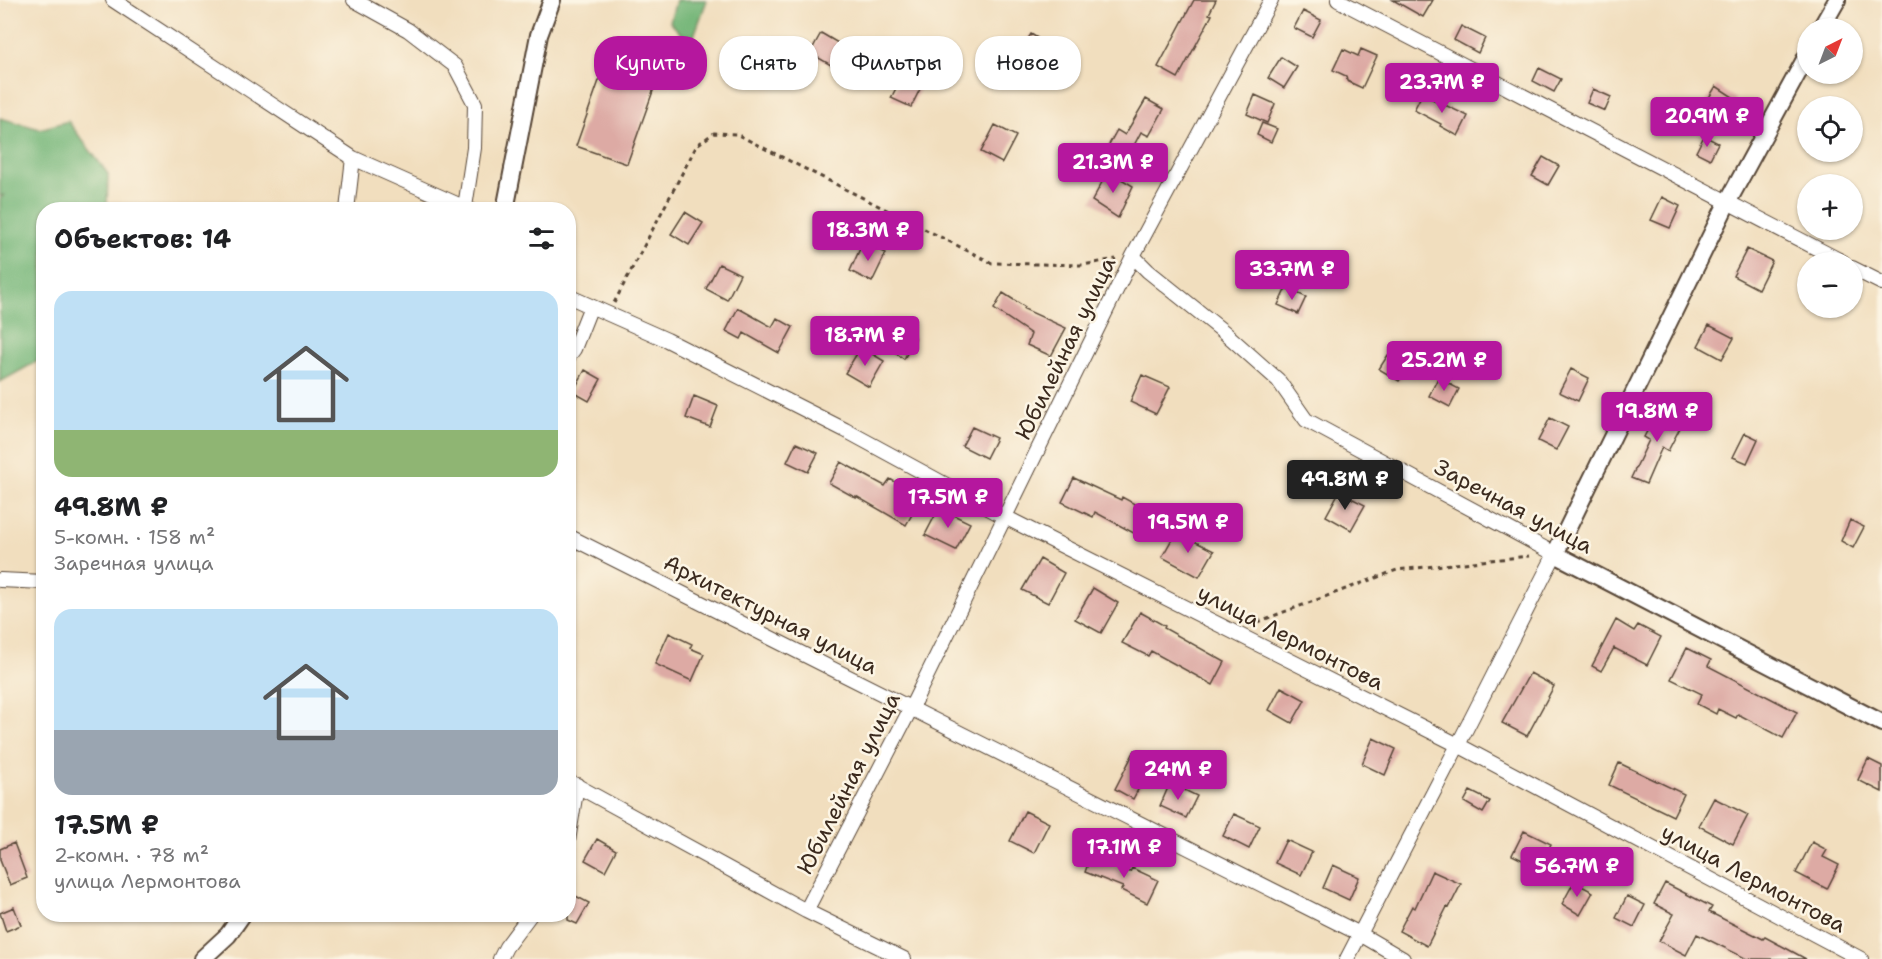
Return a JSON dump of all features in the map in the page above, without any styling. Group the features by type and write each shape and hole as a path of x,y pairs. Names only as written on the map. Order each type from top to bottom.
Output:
{"street":[{"path":"113,0 353,158 451,202"},
{"path":"354,0 408,30 455,66 475,104 474,148 468,202"},
{"path":"507,202 539,36 552,0"},
{"name":"Юбилейная улица","path":"806,911 911,708 1133,256 1271,0"},
{"path":"1338,0 1824,252"},
{"path":"1827,18 1837,0"},
{"path":"1347,959 1555,554 1727,202 1797,74"},
{"path":"348,202 353,158"},
{"name":"Заречная улица","path":"1133,256 1278,380 1306,420 1555,554 1882,723"},
{"path":"1863,274 1882,283"},
{"name":"улица Лермонтова","path":"576,299 667,340 845,430 1005,517 1458,745 1861,959"},
{"path":"576,344 591,306"},
{"name":"Архитектурная улица","path":"576,540 1360,934 1403,959"},
{"path":"0,580 36,582"},
{"path":"576,785 806,911 904,959"},
{"path":"202,959 228,935 237,922"},
{"path":"500,959 525,922"}],"path":[{"path":"608,313 697,146 714,133 736,134 992,262 1083,265 1133,256"},
{"path":"1233,631 1397,570 1555,554"}],"green space":[{"path":"676,0 707,0 694,36 683,36 670,22"},
{"path":"0,118 40,129 68,121 108,174 107,202 36,202 36,362 0,382 0,199 4,195 0,196"}],"building":[{"path":"1194,0 1216,0 1209,14 1212,15 1178,78 1158,67"},
{"path":"1393,0 1433,0 1423,17"},
{"path":"1303,11 1321,20 1312,37 1294,28"},
{"path":"1461,26 1485,38 1478,53 1454,40"},
{"path":"821,33 830,38 830,65 818,58 818,38"},
{"path":"1343,49 1358,56 1361,49 1377,56 1362,88 1347,81 1346,76 1333,70"},
{"path":"1281,57 1297,67 1284,88 1268,78"},
{"path":"1539,68 1561,79 1554,92 1533,81"},
{"path":"1716,86 1736,99 1723,121 1702,109"},
{"path":"1593,89 1611,97 1605,111 1587,103"},
{"path":"596,90 653,90 627,164 576,146"},
{"path":"895,90 920,90 911,107 891,98"},
{"path":"1422,94 1468,116 1458,136 1414,110"},
{"path":"1255,95 1275,104 1267,123 1247,114"},
{"path":"1146,99 1164,109 1149,136 1141,132 1121,170 1101,159 1117,130 1125,135"},
{"path":"1262,123 1277,129 1271,142 1257,135"},
{"path":"995,125 1016,136 1002,163 981,152"},
{"path":"1704,136 1718,143 1710,159 1696,152"},
{"path":"1543,157 1559,166 1548,185 1532,176"},
{"path":"1108,171 1133,186 1118,218 1092,201"},
{"path":"1662,197 1680,206 1670,228 1651,220"},
{"path":"685,212 703,223 689,245 671,234"},
{"path":"863,242 886,253 872,282 850,271"},
{"path":"1747,249 1772,261 1758,289 1733,276"},
{"path":"719,264 740,274 727,300 706,289"},
{"path":"1286,288 1306,297 1298,314 1278,305"},
{"path":"1003,293 1025,307 1024,309 1066,328 1051,356 1027,345 1031,334 994,309"},
{"path":"738,308 772,327 777,318 793,327 779,353 744,333 741,339 726,331"},
{"path":"1709,325 1734,338 1722,359 1698,346"},
{"path":"903,330 915,338 904,359 892,350"},
{"path":"861,347 884,361 869,387 845,373"},
{"path":"1388,355 1408,367 1399,381 1379,369"},
{"path":"1571,369 1589,378 1578,401 1559,392"},
{"path":"585,370 601,379 589,401 576,394 576,386"},
{"path":"1142,375 1170,387 1156,414 1130,402"},
{"path":"1438,378 1459,389 1450,407 1429,396"},
{"path":"694,396 718,406 710,427 686,418"},
{"path":"1659,409 1683,422 1668,451 1662,447 1646,484 1631,478 1649,440 1644,437"},
{"path":"1550,418 1568,427 1556,450 1538,441"},
{"path":"972,427 996,438 986,458 962,446"},
{"path":"1745,433 1758,439 1747,463 1733,457"},
{"path":"796,443 818,453 808,472 787,462"},
{"path":"841,462 885,486 890,479 922,497 906,525 829,483"},
{"path":"1074,478 1121,500 1122,497 1153,514 1141,537 1095,512 1093,517 1062,502"},
{"path":"1339,492 1365,505 1351,530 1326,516"},
{"path":"939,508 970,523 956,550 925,535"},
{"path":"1850,520 1864,527 1853,548 1841,541"},
{"path":"1176,532 1214,551 1199,577 1162,557"},
{"path":"1040,559 1064,573 1048,603 1022,590"},
{"path":"1093,588 1118,603 1101,633 1075,619"},
{"path":"1140,612 1225,662 1213,685 1151,651 1148,656 1122,643"},
{"path":"1616,620 1634,631 1638,625 1661,637 1647,665 1614,648 1601,671 1592,666"},
{"path":"669,633 692,644 690,648 704,654 692,681 655,664"},
{"path":"1687,648 1711,660 1708,666 1797,712 1783,738 1738,714 1736,718 1718,709 1716,714 1697,704 1702,694 1671,679"},
{"path":"1530,673 1554,686 1527,736 1502,723"},
{"path":"1281,687 1305,700 1292,723 1269,710"},
{"path":"1373,738 1396,749 1385,775 1362,764"},
{"path":"1135,750 1145,755 1140,764 1149,769 1133,799 1115,789"},
{"path":"1868,759 1882,766 1882,792 1858,780"},
{"path":"1619,763 1684,794 1673,816 1609,785"},
{"path":"1170,783 1197,796 1186,818 1160,806"},
{"path":"1470,791 1490,801 1483,813 1464,802"},
{"path":"1714,798 1748,815 1733,844 1699,826"},
{"path":"1025,811 1049,823 1034,853 1010,841"},
{"path":"1234,814 1260,826 1249,849 1223,836"},
{"path":"1524,831 1551,844 1539,868 1512,855"},
{"path":"597,839 616,850 605,871 585,860"},
{"path":"1286,840 1312,852 1301,875 1275,863"},
{"path":"1812,842 1827,850 1823,857 1839,865 1827,889 1796,873"},
{"path":"14,843 27,878 10,885 0,860 0,849"},
{"path":"1091,856 1130,872 1132,868 1158,880 1147,903 1121,890 1123,887 1085,872"},
{"path":"1333,865 1359,877 1349,900 1323,888"},
{"path":"1432,871 1461,884 1427,946 1399,931 1412,906 1415,908"},
{"path":"1574,882 1593,892 1580,915 1562,904"},
{"path":"1665,883 1712,907 1709,912 1763,939 1765,937 1806,959 1747,959 1697,934 1686,955 1659,941 1674,914 1654,904"},
{"path":"576,896 589,903 577,924 572,922 576,922"},
{"path":"1627,896 1645,905 1634,927 1616,918"},
{"path":"14,907 21,925 6,931 0,913"}]}
